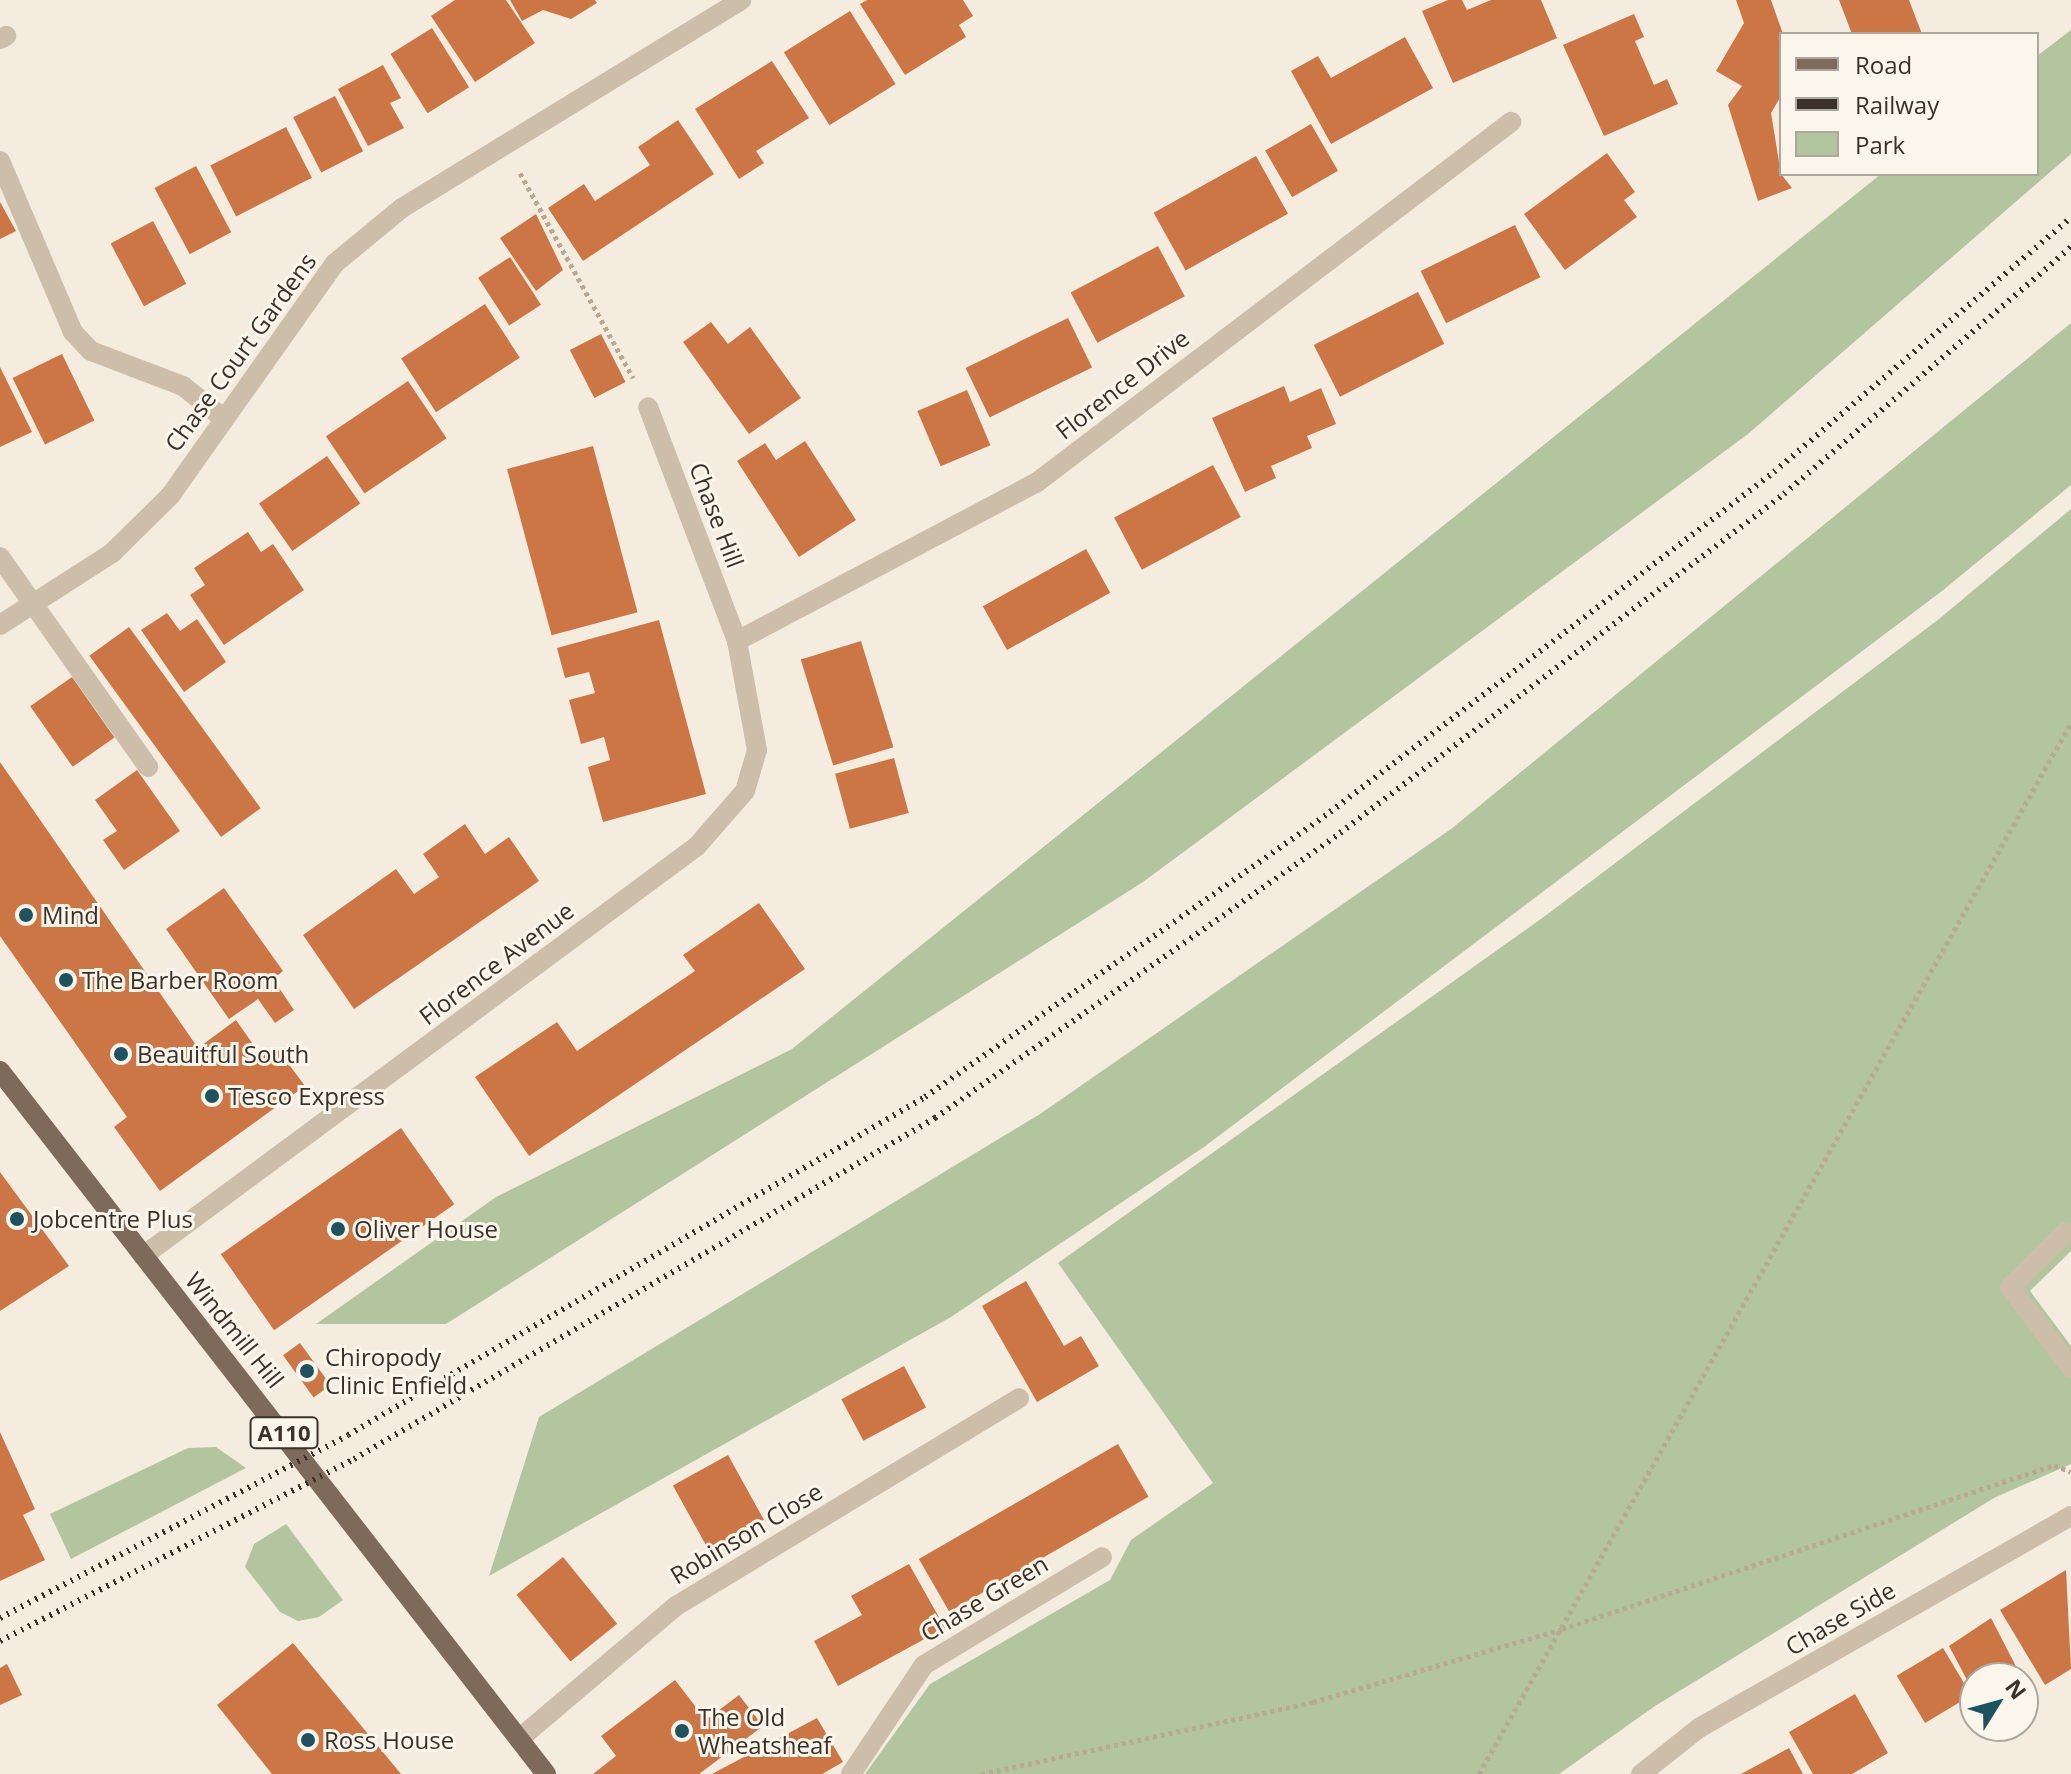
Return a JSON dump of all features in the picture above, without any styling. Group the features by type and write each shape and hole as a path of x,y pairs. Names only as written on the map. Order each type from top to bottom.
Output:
{"main road":[{"name":"Windmill Hill","path":"0,1071 546,1774"}],"street":[{"name":"Chase Court Gardens","path":"0,625 112,553 170,496 334,264 402,208 741,0"},
{"name":"Florence Drive","path":"737,641 1036,483 1511,122"},
{"path":"0,161 73,332 91,351 183,386 223,418"},
{"name":"Chase Hill","path":"648,407 737,641"},
{"path":"0,557 148,767"},
{"name":"Florence Avenue","path":"143,1256 697,846 745,791 757,750 737,641"},
{"path":"2066,1232 2010,1287 2071,1368"},
{"name":"Robinson Close","path":"519,1739 676,1606 1019,1398"},
{"name":"Chase Side","path":"1641,1774 1699,1728 2071,1516"},
{"name":"Chase Green","path":"851,1774 924,1665 1102,1557"}],"path":[{"path":"505,147 648,407"},
{"path":"1479,1774 2071,723"},
{"path":"981,1774 1313,1702 1562,1629 2054,1465 2071,1472"}],"green space":[{"path":"2071,30 2071,154 1748,434 1143,882 446,1324 316,1324 496,1197 792,1049 1879,176 2039,176 2039,54"},
{"path":"2071,323 2071,485 1942,591 1204,1147 951,1317 489,1576 539,1417 1040,1114 1451,829"},
{"path":"2071,509 2071,1251 2030,1291 2071,1346 2071,1464 1994,1498 1655,1706 1559,1774 865,1774 930,1684 1110,1580 1131,1540 1213,1483 1058,1263 1545,916 1939,619"},
{"path":"216,1447 246,1468 71,1559 50,1514 188,1448"},
{"path":"286,1524 343,1600 319,1617 298,1621 280,1612 245,1567 254,1544"}],"building":[{"path":"455,0 506,0 535,43 475,82 431,16"},
{"path":"510,0 595,0 597,3 571,19 543,10 522,21"},
{"path":"867,0 963,0 973,16 959,25 966,37 905,75 860,4"},
{"path":"1448,0 1462,0 1467,10 1491,0 1541,0 1557,38 1453,83 1422,11"},
{"path":"1736,0 1771,0 1782,32 1779,32 1779,99 1771,113 1779,176 1783,176 1792,188 1758,201 1728,105 1742,86 1716,71 1744,23"},
{"path":"1839,0 1909,0 1921,32 1851,32"},
{"path":"850,11 896,84 829,125 784,52"},
{"path":"1634,14 1644,37 1635,41 1654,85 1667,79 1678,104 1604,136 1563,45"},
{"path":"432,28 469,87 428,113 390,54"},
{"path":"1405,37 1433,88 1331,144 1291,71 1318,56 1331,78"},
{"path":"772,61 809,118 756,151 764,163 739,179 695,109"},
{"path":"383,65 401,98 390,103 404,128 368,146 338,89"},
{"path":"335,96 363,151 321,173 293,117"},
{"path":"678,120 714,174 583,261 548,208 584,184 595,201 650,165 638,147"},
{"path":"1311,124 1338,171 1292,197 1265,150"},
{"path":"286,127 312,178 236,216 210,166"},
{"path":"1607,153 1635,192 1624,200 1637,217 1565,270 1524,214"},
{"path":"1256,156 1288,214 1186,270 1154,213"},
{"path":"196,166 231,232 190,254 155,188"},
{"path":"0,202 16,231 0,239"},
{"path":"536,214 563,270 536,291 500,238"},
{"path":"153,221 186,284 144,306 111,244"},
{"path":"1515,225 1540,277 1446,323 1421,271"},
{"path":"1158,246 1185,296 1097,343 1071,292"},
{"path":"510,257 541,305 509,326 478,278"},
{"path":"1418,292 1444,344 1340,397 1314,345"},
{"path":"485,304 520,358 436,412 401,358"},
{"path":"1068,318 1092,367 990,417 966,368"},
{"path":"711,322 728,344 750,327 801,398 749,434 683,342"},
{"path":"601,334 626,382 594,398 570,350"},
{"path":"62,354 94,421 45,445 13,378"},
{"path":"0,367 32,432 0,447"},
{"path":"408,381 447,438 365,494 326,436"},
{"path":"1284,386 1290,402 1321,388 1336,424 1307,436 1312,448 1271,466 1276,478 1245,492 1212,418"},
{"path":"967,390 990,445 941,466 917,411"},
{"path":"805,441 856,520 799,557 737,461 765,443 776,460"},
{"path":"593,446 638,612 552,635 507,469"},
{"path":"327,456 360,504 292,551 259,504"},
{"path":"1213,465 1241,517 1142,570 1114,518"},
{"path":"248,532 261,552 273,544 304,590 224,645 190,595 205,585 194,568"},
{"path":"1086,549 1110,593 1007,650 983,606"},
{"path":"167,613 180,631 197,619 226,662 184,692 141,630"},
{"path":"659,620 706,794 603,822 588,767 610,760 604,737 581,744 569,700 595,693 589,672 565,678 557,648"},
{"path":"129,627 261,808 221,837 89,656"},
{"path":"861,641 893,747 833,766 801,659"},
{"path":"72,677 114,738 73,767 30,706"},
{"path":"894,758 909,813 850,829 835,774"},
{"path":"0,762 198,1048 236,1020 262,1057 276,1047 305,1086 160,1191 114,1127 127,1117 0,936"},
{"path":"137,770 180,831 124,870 103,840 117,831 95,800"},
{"path":"465,824 485,854 509,837 539,881 354,1009 303,935 396,869 414,894 439,877 423,854"},
{"path":"224,888 283,971 273,979 294,1010 275,1023 258,999 229,1019 166,929"},
{"path":"759,903 805,969 529,1156 475,1077 557,1022 577,1051 695,971 683,955"},
{"name":"Oliver House","path":"401,1128 454,1204 274,1330 221,1254"},
{"name":"Jobcentre Plus","path":"0,1172 69,1266 0,1311"},
{"path":"1026,1281 1064,1346 1081,1336 1099,1366 1037,1402 982,1306"},
{"name":"Chiropody Clinic Enfield","path":"300,1343 331,1385 314,1397 283,1355"},
{"path":"904,1366 926,1407 863,1441 841,1399"},
{"path":"0,1432 35,1509 23,1515 45,1560 0,1581"},
{"path":"1118,1444 1148,1497 949,1612 919,1559"},
{"path":"728,1455 764,1520 709,1550 673,1486"},
{"path":"563,1557 617,1624 570,1662 516,1595"},
{"path":"909,1564 945,1628 838,1686 814,1641 862,1615 851,1596"},
{"path":"2066,1570 2071,1669 2045,1685 2039,1675 2039,1662 2031,1662 2000,1610"},
{"path":"1991,1618 2014,1662 1959,1662 1959,1665 1949,1646"},
{"name":"Ross House","path":"293,1643 401,1774 272,1774 217,1705"},
{"path":"1943,1648 1959,1675 1959,1703 1925,1723 1897,1676"},
{"path":"7,1664 22,1695 0,1705 0,1668"},
{"name":"The Old Wheatsheaf","path":"675,1680 706,1720 739,1695 763,1726 699,1774 593,1774 616,1756 601,1736"},
{"path":"1855,1694 1888,1753 1852,1774 1813,1774 1789,1732"},
{"path":"817,1718 843,1762 822,1774 712,1774"},
{"path":"1789,1748 1803,1774 1741,1774"}],"railway":[{"path":"0,1618 348,1435 925,1097 1330,812 1774,472 2071,217"},
{"path":"0,1641 354,1459 935,1118 1340,833 1784,494 2071,247"}],"place":[{"name":"Mind","path":"26,915"},
{"name":"The Barber Room","path":"66,980"},
{"name":"Beauitful South","path":"121,1054"},
{"name":"Tesco Express","path":"212,1096"},
{"name":"Jobcentre Plus","path":"17,1219"},
{"name":"Oliver House","path":"338,1229"},
{"name":"Chiropody Clinic Enfield","path":"307,1371"},
{"name":"The Old Wheatsheaf","path":"682,1731"},
{"name":"Ross House","path":"308,1740"}]}
